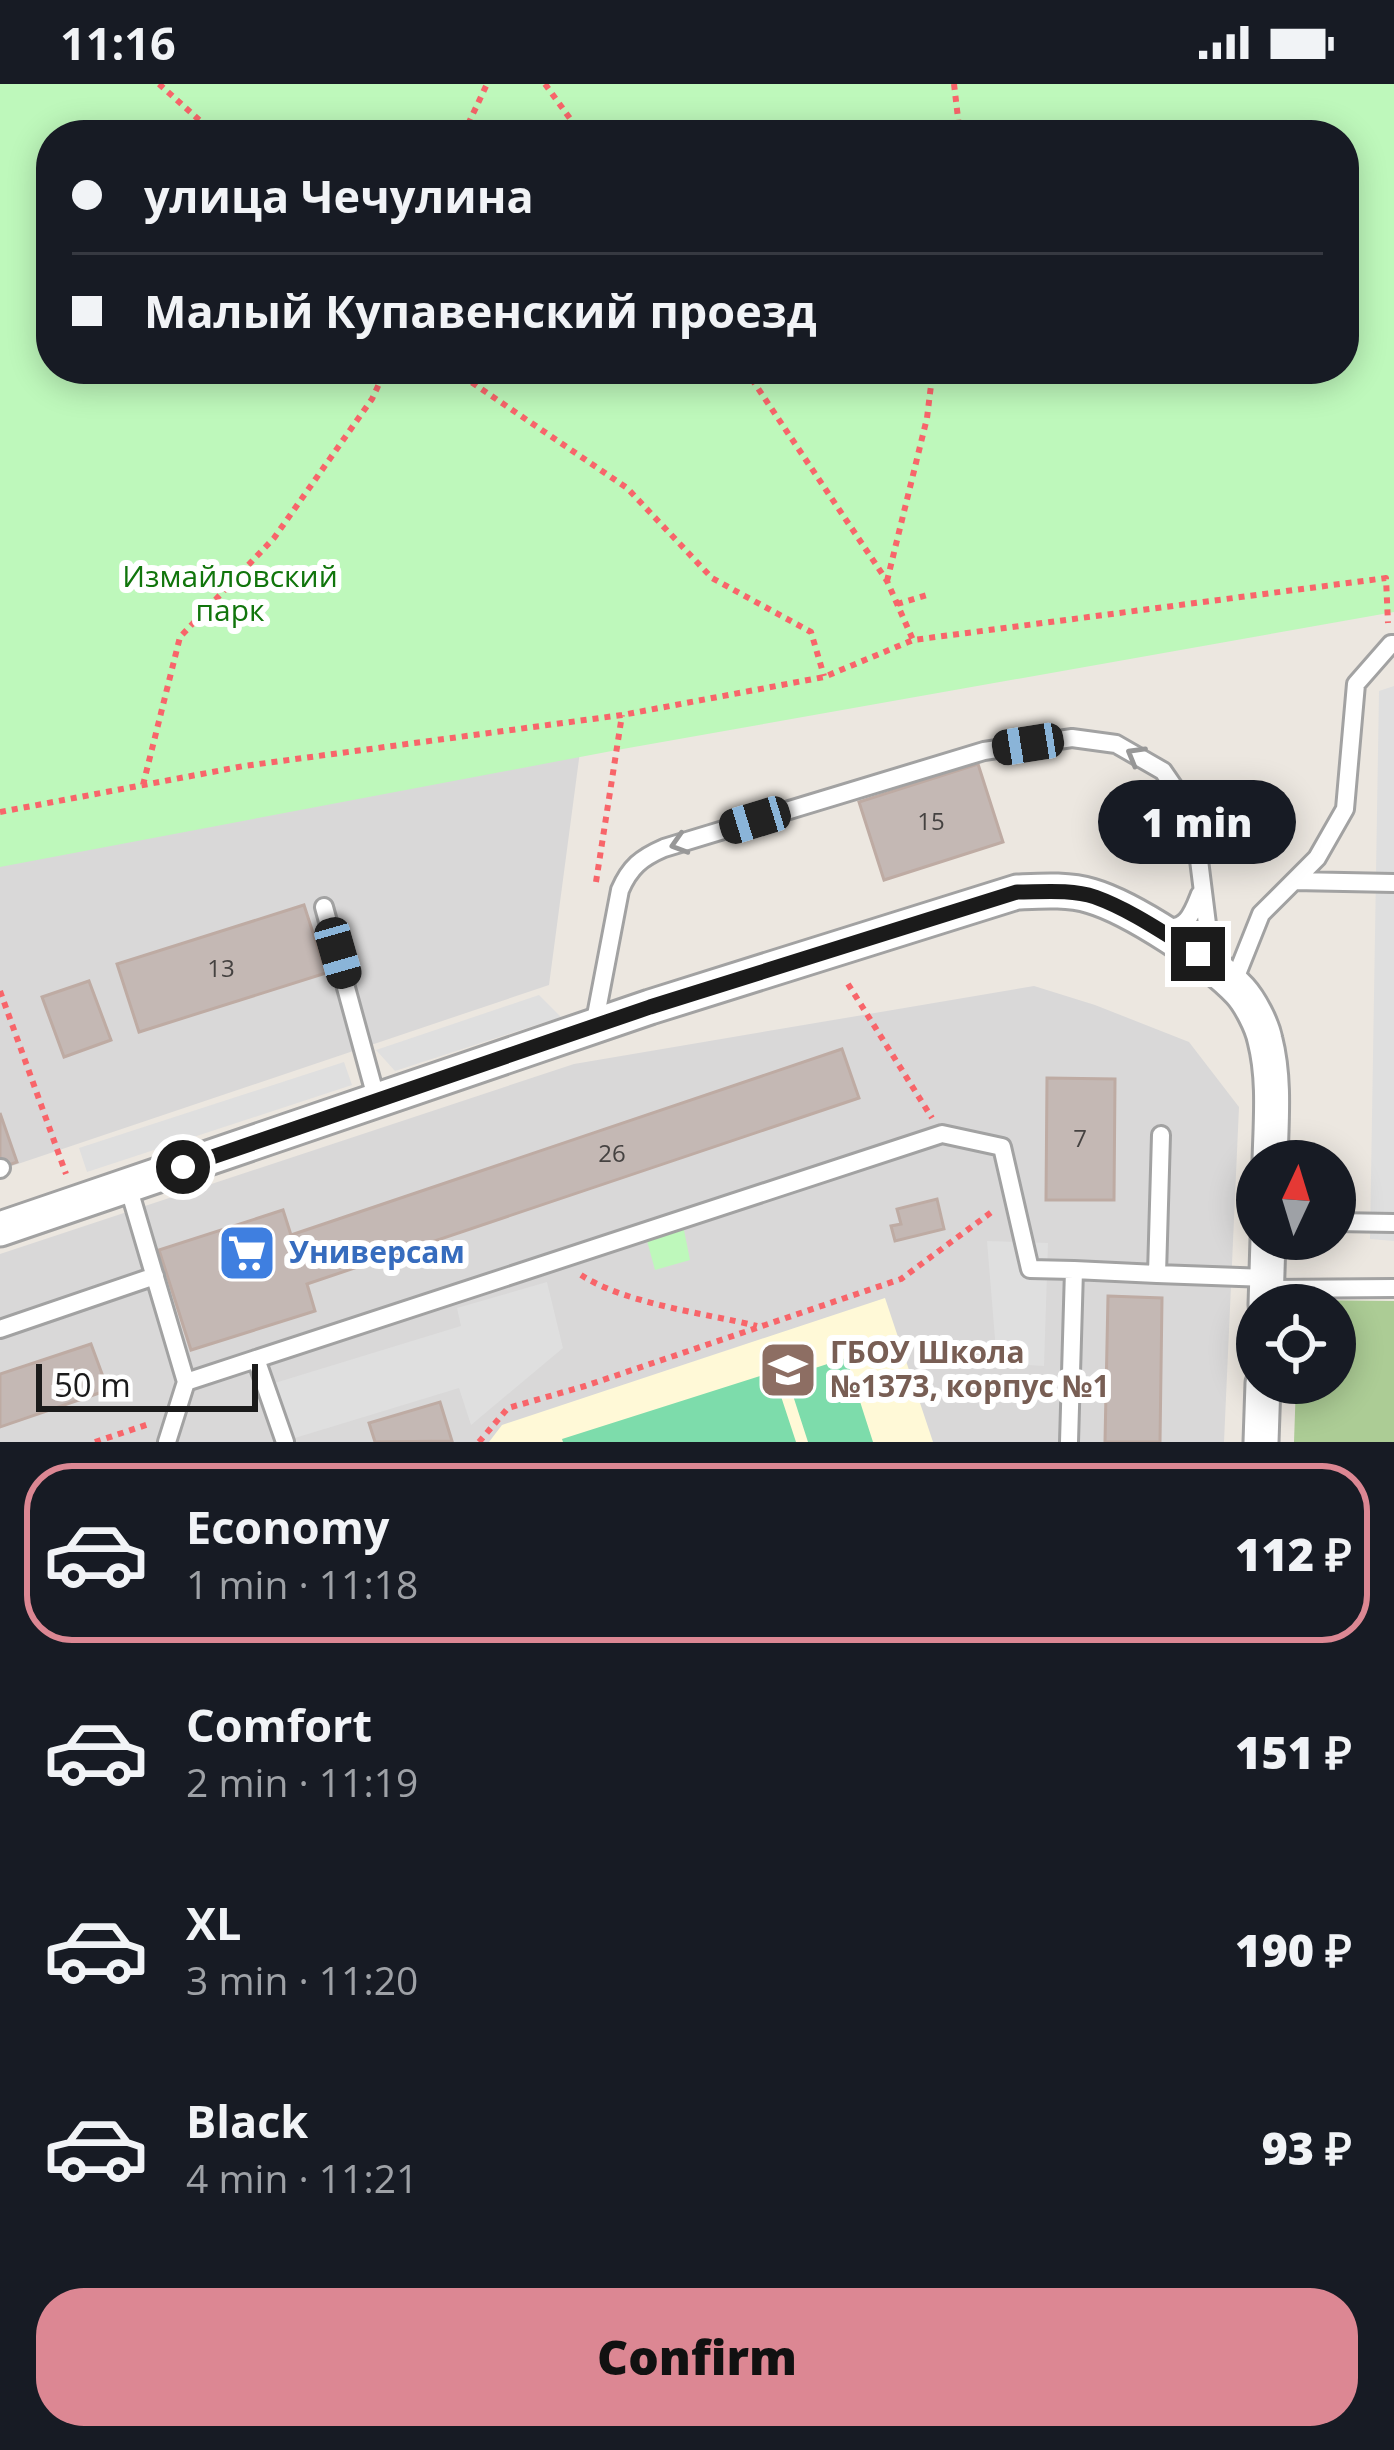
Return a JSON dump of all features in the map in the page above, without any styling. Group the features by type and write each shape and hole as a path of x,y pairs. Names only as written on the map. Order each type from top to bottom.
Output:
{"street":[{"path":"0,1228 594,1027 626,995 1017,892 1093,896 1198,954 1243,994 1265,1038 1272,1095 1271,1140"},
{"path":"1261,1442 1262,1404"}],"lane":[{"path":"1232,984 1261,914 1317,858 1345,809 1356,684 1392,644"},
{"path":"594,1027 626,995 620,890 642,857 984,751 1072,737 1116,744 1163,771 1185,802 1195,828 1209,940 1232,984"},
{"path":"1294,881 1394,883"},
{"path":"1138,919 1170,929 1181,926 1192,916 1202,889"},
{"path":"324,908 377,1101"},
{"path":"186,1382 942,1134 1002,1147 1030,1269 1157,1274 1236,1286"},
{"path":"1157,1274 1161,1135"},
{"path":"128,1186 186,1382 166,1442"},
{"path":"1356,1222 1394,1223"},
{"path":"1070,1442 1074,1270"},
{"path":"0,1329 155,1276"},
{"path":"1356,1289 1394,1288"},
{"path":"256,1359 285,1442"}],"path":[{"path":"159,84 199,120"},
{"path":"470,120 487,84"},
{"path":"545,84 571,120"},
{"path":"954,84 958,120"},
{"path":"143,785 180,637 274,538 379,384"},
{"path":"474,384 627,488 712,578 811,632 824,677"},
{"path":"755,384 887,581 913,640"},
{"path":"887,581 931,384"},
{"path":"1392,644 1386,578 1394,567"},
{"path":"0,812 244,766 622,715 824,677 913,640 1386,578"},
{"path":"897,604 927,595"},
{"path":"594,893 622,715"},
{"path":"848,984 942,1134"},
{"path":"0,991 28,1057 67,1176"},
{"path":"479,1442 508,1408 902,1279 1012,1197"},
{"path":"565,1257 582,1276 603,1288 761,1326"},
{"path":"95,1442 175,1415"}],"shaded area":[{"path":"1394,686 1394,1241 1370,1239 1379,691"},
{"path":"581,744 549,985 0,1170 0,866"},
{"path":"1034,986 1189,1042 1239,1107 1224,1442 0,1442 0,1254 574,1064"},
{"path":"539,995 561,1017 395,1071 376,1050"},
{"path":"344,1062 352,1085 87,1172 79,1148"},
{"path":"987,1241 1048,1243 1044,1366 997,1363"},
{"path":"547,1282 563,1348 471,1425 459,1388 285,1441 265,1386 461,1326 457,1308"},
{"name":"ГБОУ Школа №1373, корпус №1","path":"885,1298 933,1442 489,1442 502,1425"}],"green space":[{"name":"Измайловский парк","path":"0,84 1394,84 1394,612 617,750 0,867"},
{"path":"683,1225 690,1260 655,1270 646,1237"},
{"path":"1356,1301 1394,1301 1394,1442 1294,1442 1295,1404 1356,1404"},
{"path":"846,1358 873,1442 808,1442 787,1377"},
{"path":"773,1372 796,1442 562,1439"}],"building":[{"path":"978,764 1003,842 884,880 859,802"},
{"path":"304,905 326,973 139,1032 117,964"},
{"path":"89,981 111,1040 64,1057 42,997"},
{"path":"842,1049 859,1098 307,1284 315,1311 191,1350 159,1250 283,1210 291,1235"},
{"path":"1047,1078 1115,1079 1114,1200 1046,1200"},
{"path":"0,1113 17,1162 0,1168"},
{"path":"937,1199 944,1229 895,1241 891,1226 901,1224 897,1209"},
{"path":"1108,1296 1162,1298 1160,1442 1105,1442"},
{"path":"91,1344 108,1390 0,1427 0,1374"},
{"path":"440,1402 452,1441 375,1442 369,1423"}],"place":[{"name":"Универсам","path":"247,1253"},
{"name":"ГБОУ Школа №1373, корпус №1","path":"788,1370"}],"route":[{"path":"183,1167 650,1007 1017,892 1093,896 1198,954"}]}
